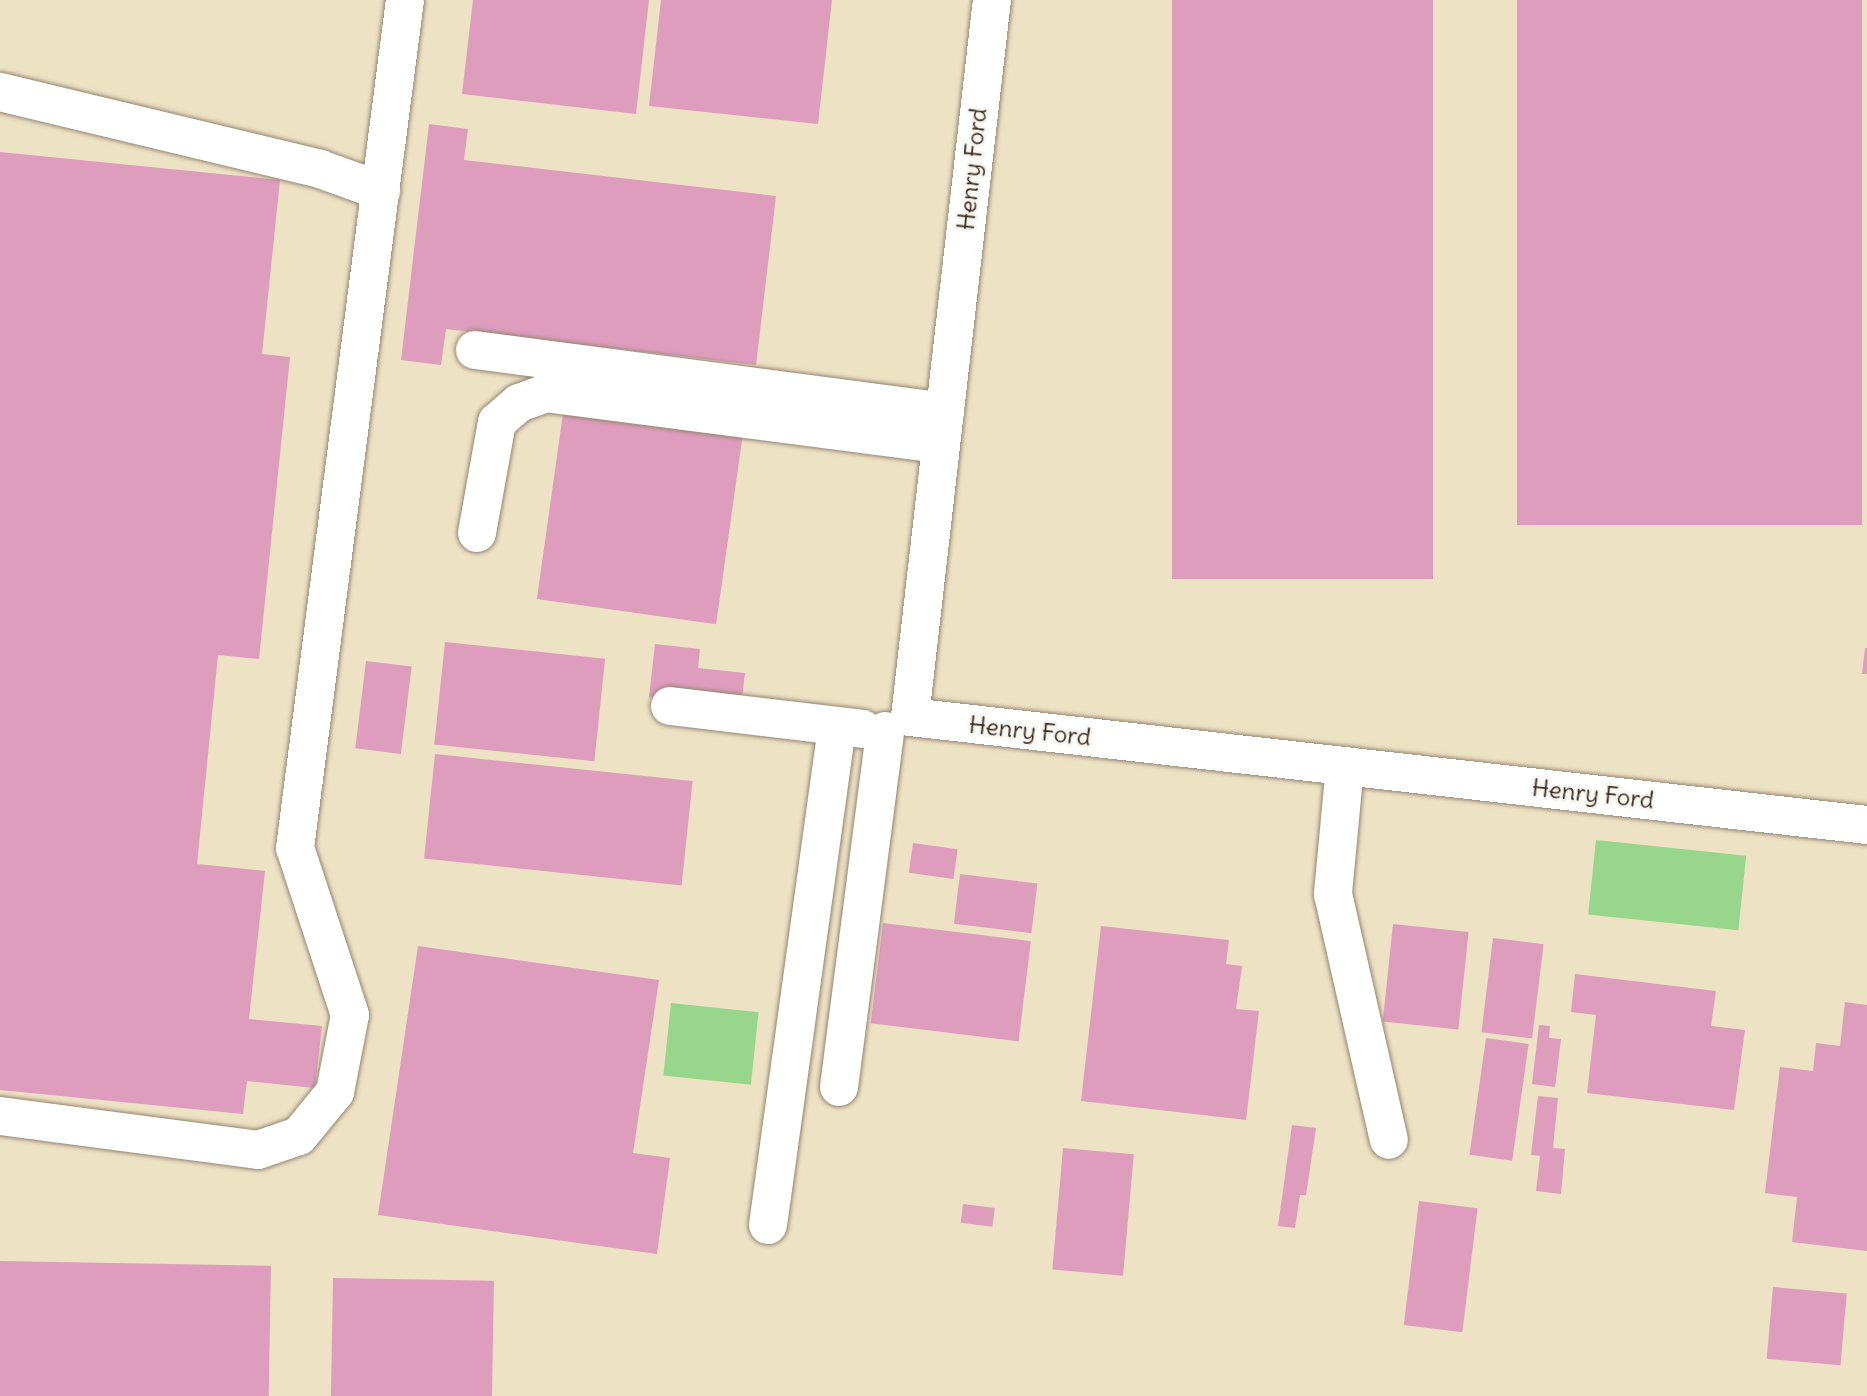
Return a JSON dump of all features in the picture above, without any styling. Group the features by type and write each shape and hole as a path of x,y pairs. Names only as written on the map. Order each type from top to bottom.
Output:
{"street":[{"path":"0,1116 258,1150 299,1136 335,1092 350,1015 295,848 405,0"},
{"name":"Henry Ford","path":"992,0 943,428 897,724 1345,766 1867,825"},
{"path":"0,92 320,169 380,191"},
{"path":"475,350 943,428"},
{"path":"477,533 497,422 519,403 546,393 943,428"},
{"path":"670,706 837,727 897,724 839,1087"},
{"path":"768,1225 837,727"},
{"path":"1345,766 1332,894 1389,1140"}],"green space":[{"path":"1596,840 1746,856 1738,930 1588,915"},
{"path":"671,1003 759,1012 751,1085 663,1076"}],"building":[{"path":"473,0 649,0 636,114 462,94"},
{"path":"661,0 832,0 818,124 649,106"},
{"path":"1172,0 1433,0 1433,579 1172,579"},
{"path":"1517,0 1862,0 1862,525 1517,525"},
{"path":"429,124 468,129 464,160 776,196 756,365 446,329 441,365 401,360"},
{"path":"0,152 280,180 262,354 290,357 259,659 218,655 197,864 265,871 249,1019 322,1026 315,1088 247,1081 243,1114 0,1090"},
{"path":"564,406 743,431 716,624 537,599"},
{"path":"445,642 605,659 594,761 434,744"},
{"path":"655,644 700,649 698,668 745,673 741,707 649,697"},
{"path":"1865,648 1867,674 1862,674"},
{"path":"366,661 412,667 401,754 355,748"},
{"path":"435,754 693,781 682,885 424,858"},
{"path":"913,843 958,849 953,879 909,873"},
{"path":"960,874 1037,884 1031,933 954,924"},
{"path":"883,923 1031,941 1019,1041 871,1023"},
{"path":"1393,924 1469,932 1458,1029 1383,1021"},
{"path":"1101,926 1229,940 1226,964 1242,966 1236,1009 1259,1011 1246,1120 1081,1101"},
{"path":"1493,938 1544,944 1532,1039 1481,1032"},
{"path":"418,946 659,980 633,1153 670,1158 657,1254 378,1215"},
{"path":"1575,974 1716,991 1711,1026 1745,1030 1734,1110 1587,1093 1596,1015 1571,1012"},
{"path":"1845,1002 1867,1005 1867,1251 1792,1242 1797,1197 1765,1193 1780,1067 1813,1071 1816,1043 1840,1046"},
{"path":"1539,1025 1550,1026 1549,1038 1561,1039 1555,1087 1532,1084"},
{"path":"1486,1038 1529,1044 1512,1161 1470,1155"},
{"path":"1538,1096 1558,1098 1553,1148 1565,1149 1561,1194 1536,1191 1540,1156 1531,1155"},
{"path":"1292,1125 1316,1128 1306,1195 1300,1195 1295,1228 1278,1226"},
{"path":"1063,1148 1134,1154 1123,1276 1052,1270"},
{"path":"1419,1201 1478,1208 1462,1332 1404,1325"},
{"path":"963,1204 995,1208 992,1227 961,1223"},
{"path":"0,1261 271,1266 269,1396 0,1396"},
{"path":"333,1278 494,1281 492,1396 331,1396"},
{"path":"1773,1287 1847,1293 1840,1365 1767,1359"}]}
